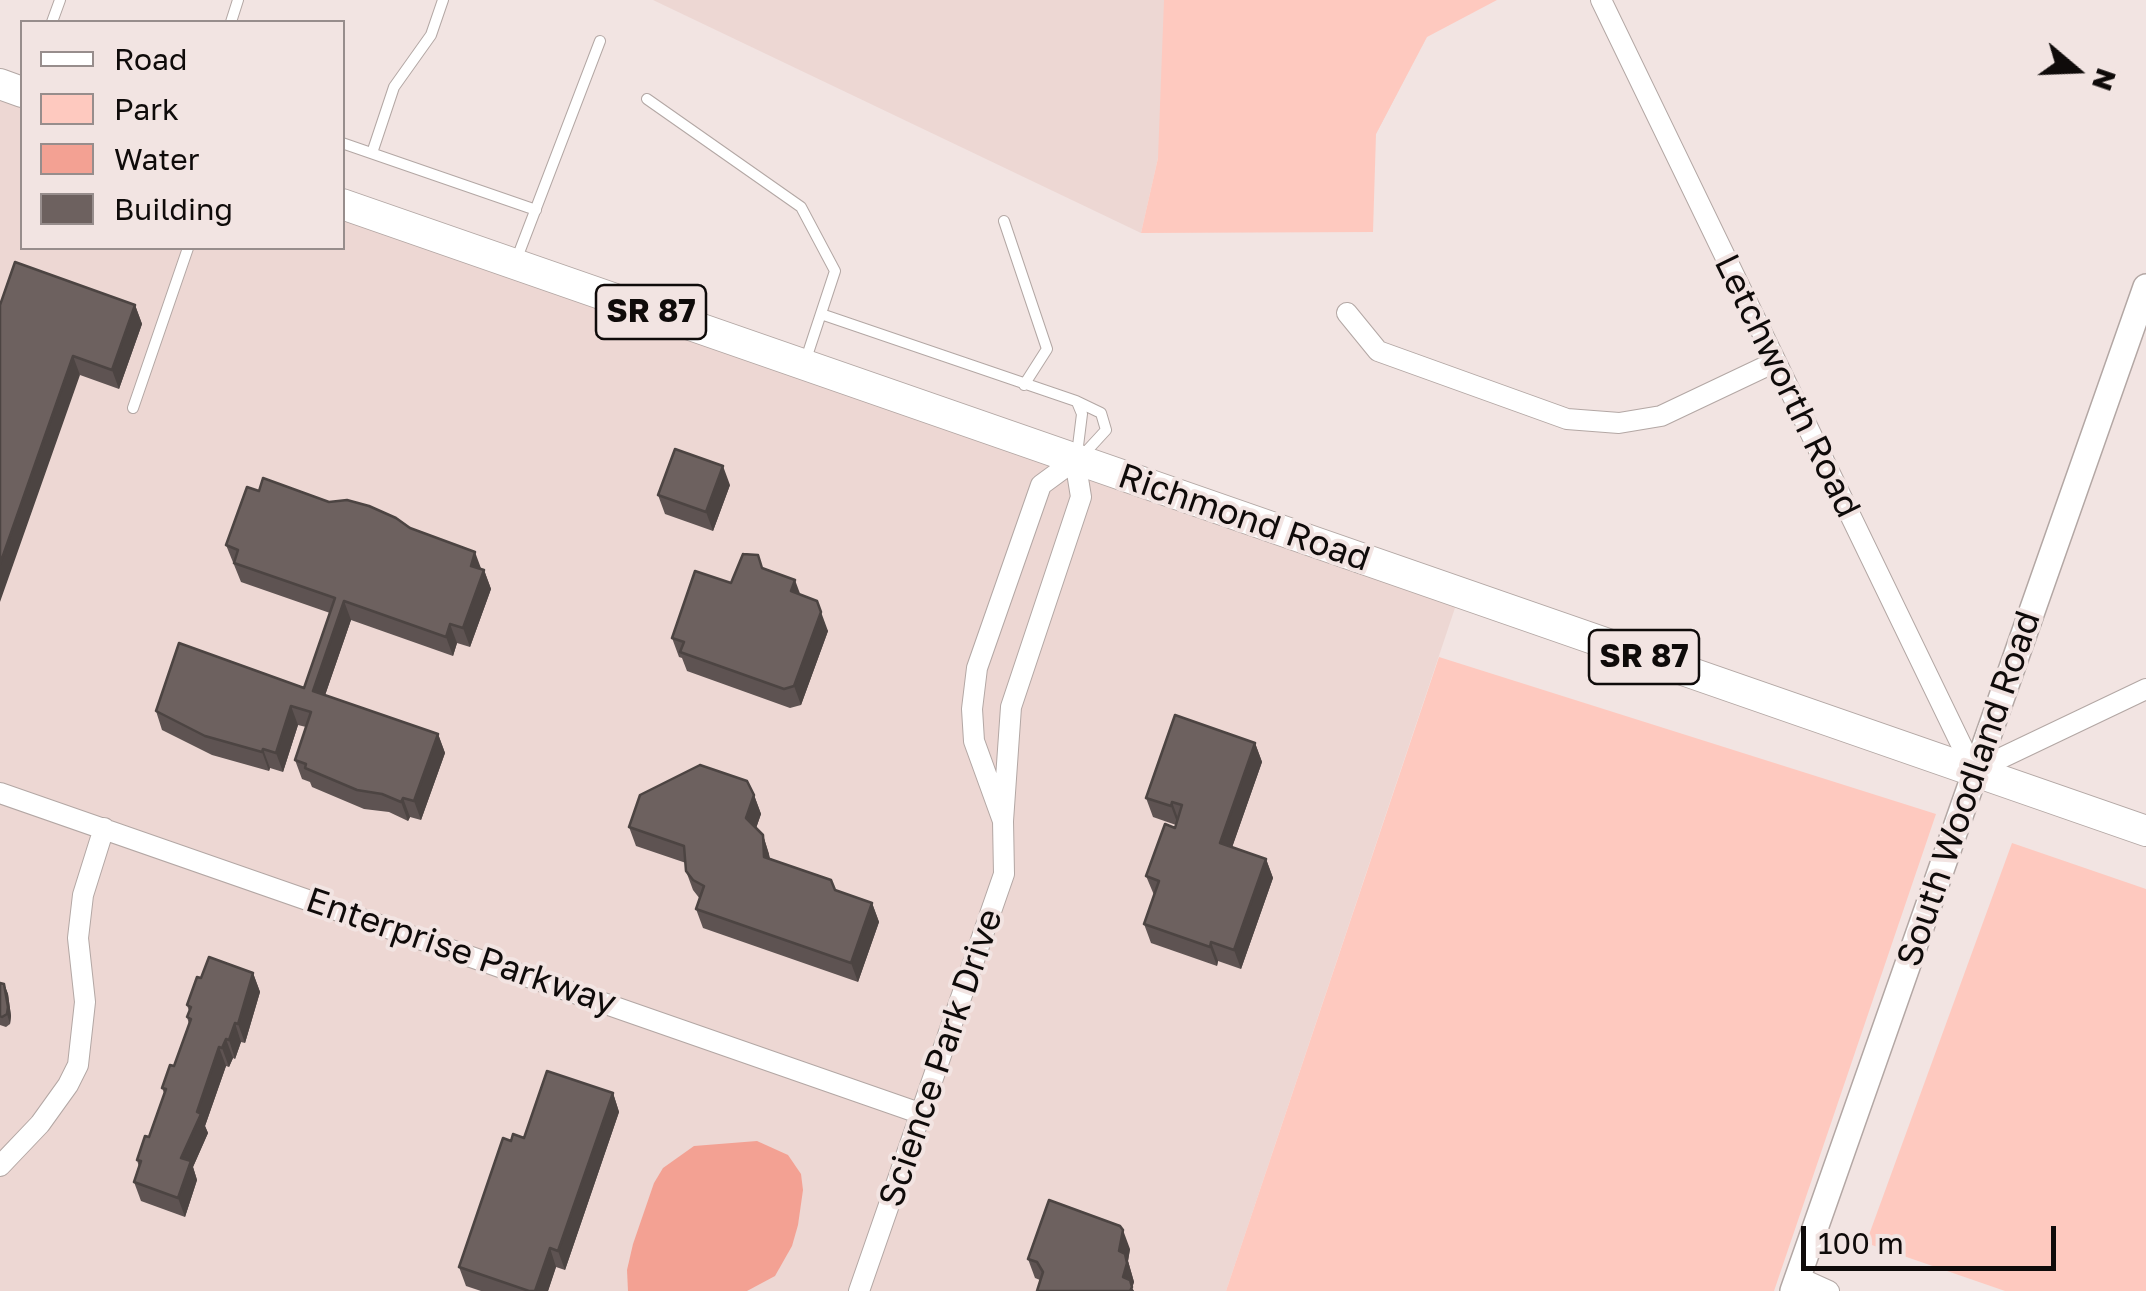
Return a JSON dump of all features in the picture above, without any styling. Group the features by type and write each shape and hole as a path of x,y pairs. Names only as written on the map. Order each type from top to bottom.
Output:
{"main road":[{"name":"Richmond Road","path":"345,205 2146,831"}],"street":[{"name":"Letchworth Road","path":"1602,0 1974,771"},
{"name":"South Woodland Road","path":"1795,1284 2146,287"},
{"path":"1347,313 1378,351 1567,419 1618,424 1660,416 1775,362"},
{"name":"Science Park Drive","path":"859,1291 1004,874 1003,821 1011,707 1082,498 1075,460 1042,484 977,668 972,709 974,740 1003,821"},
{"path":"1974,771 2146,689"},
{"name":"Enterprise Parkway","path":"0,793 922,1114"},
{"path":"0,1166 40,1124 78,1065 85,1002 78,938 83,894 104,828"},
{"path":"1795,1284 1829,1291"}],"lane":[{"path":"372,153 394,86 431,35 443,0"},
{"path":"515,264 600,40"},
{"path":"647,99 801,207 835,271 804,365"},
{"path":"345,144 536,210"},
{"path":"1004,221 1047,349 1024,385"},
{"path":"133,408 187,250"},
{"path":"821,314 1102,414 1106,430 1075,460"},
{"path":"1075,460 1082,414 1076,402"}],"shaded area":[{"path":"653,0 1486,0 1427,36 1376,134 1158,158 1141,233"},
{"path":"0,84 20,91 20,250 345,250 345,205 1460,593 1226,1291 0,1291"}],"green space":[{"path":"1164,0 1497,0 1427,37 1376,134 1373,232 1141,233 1158,158"},
{"path":"1439,657 1936,814 1774,1291 1226,1291"},
{"path":"2012,843 2146,889 2146,1291 2005,1291 1866,1243"}],"water":[{"path":"757,1141 788,1155 801,1174 798,1225 792,1246 775,1276 747,1291 628,1291 627,1270 633,1244 663,1168 694,1146"}],"building":[{"path":"15,262 135,305 112,370 73,356 0,564 0,305"},
{"path":"675,449 723,466 706,512 658,495"},
{"path":"263,478 329,502 347,500 369,506 410,528 475,552 471,566 484,570 463,628 450,624 446,637 344,601 313,691 438,734 414,801 403,798 401,802 357,790 295,760 311,712 291,706 276,753 205,736 156,711 179,643 304,688 335,598 234,563 238,550 226,545 247,487 259,491"},
{"path":"743,554 758,555 762,568 795,580 791,591 817,601 821,612 794,686 784,689 680,652 684,642 672,638 695,571 731,583"},
{"path":"1175,715 1255,743 1220,843 1266,859 1234,950 1211,942 1210,947 1144,924 1159,881 1146,876 1165,824 1175,828 1182,805 1172,802 1171,806 1146,798"},
{"path":"700,765 747,781 754,795 746,818 763,835 764,857 831,880 835,890 872,903 851,963 696,909 704,886 686,871 684,846 629,827 640,795"},
{"path":"209,957 253,973 238,1024 235,1023 229,1040 219,1047 197,1112 201,1114 181,1158 191,1161 178,1198 134,1182 145,1136 149,1137 170,1065 174,1066 191,1019 187,1017 191,1007 187,1005"},
{"path":"0,983 4,984 8,1007 2,1017 0,1016"},
{"path":"547,1071 613,1093 558,1251 550,1248 535,1291 529,1291 459,1267 503,1138 511,1141 513,1134 524,1138"},
{"path":"1049,1200 1120,1226 1123,1230 1119,1251 1125,1254 1127,1263 1123,1277 1130,1280 1130,1291 1037,1291 1043,1272 1037,1262 1028,1259"}]}
